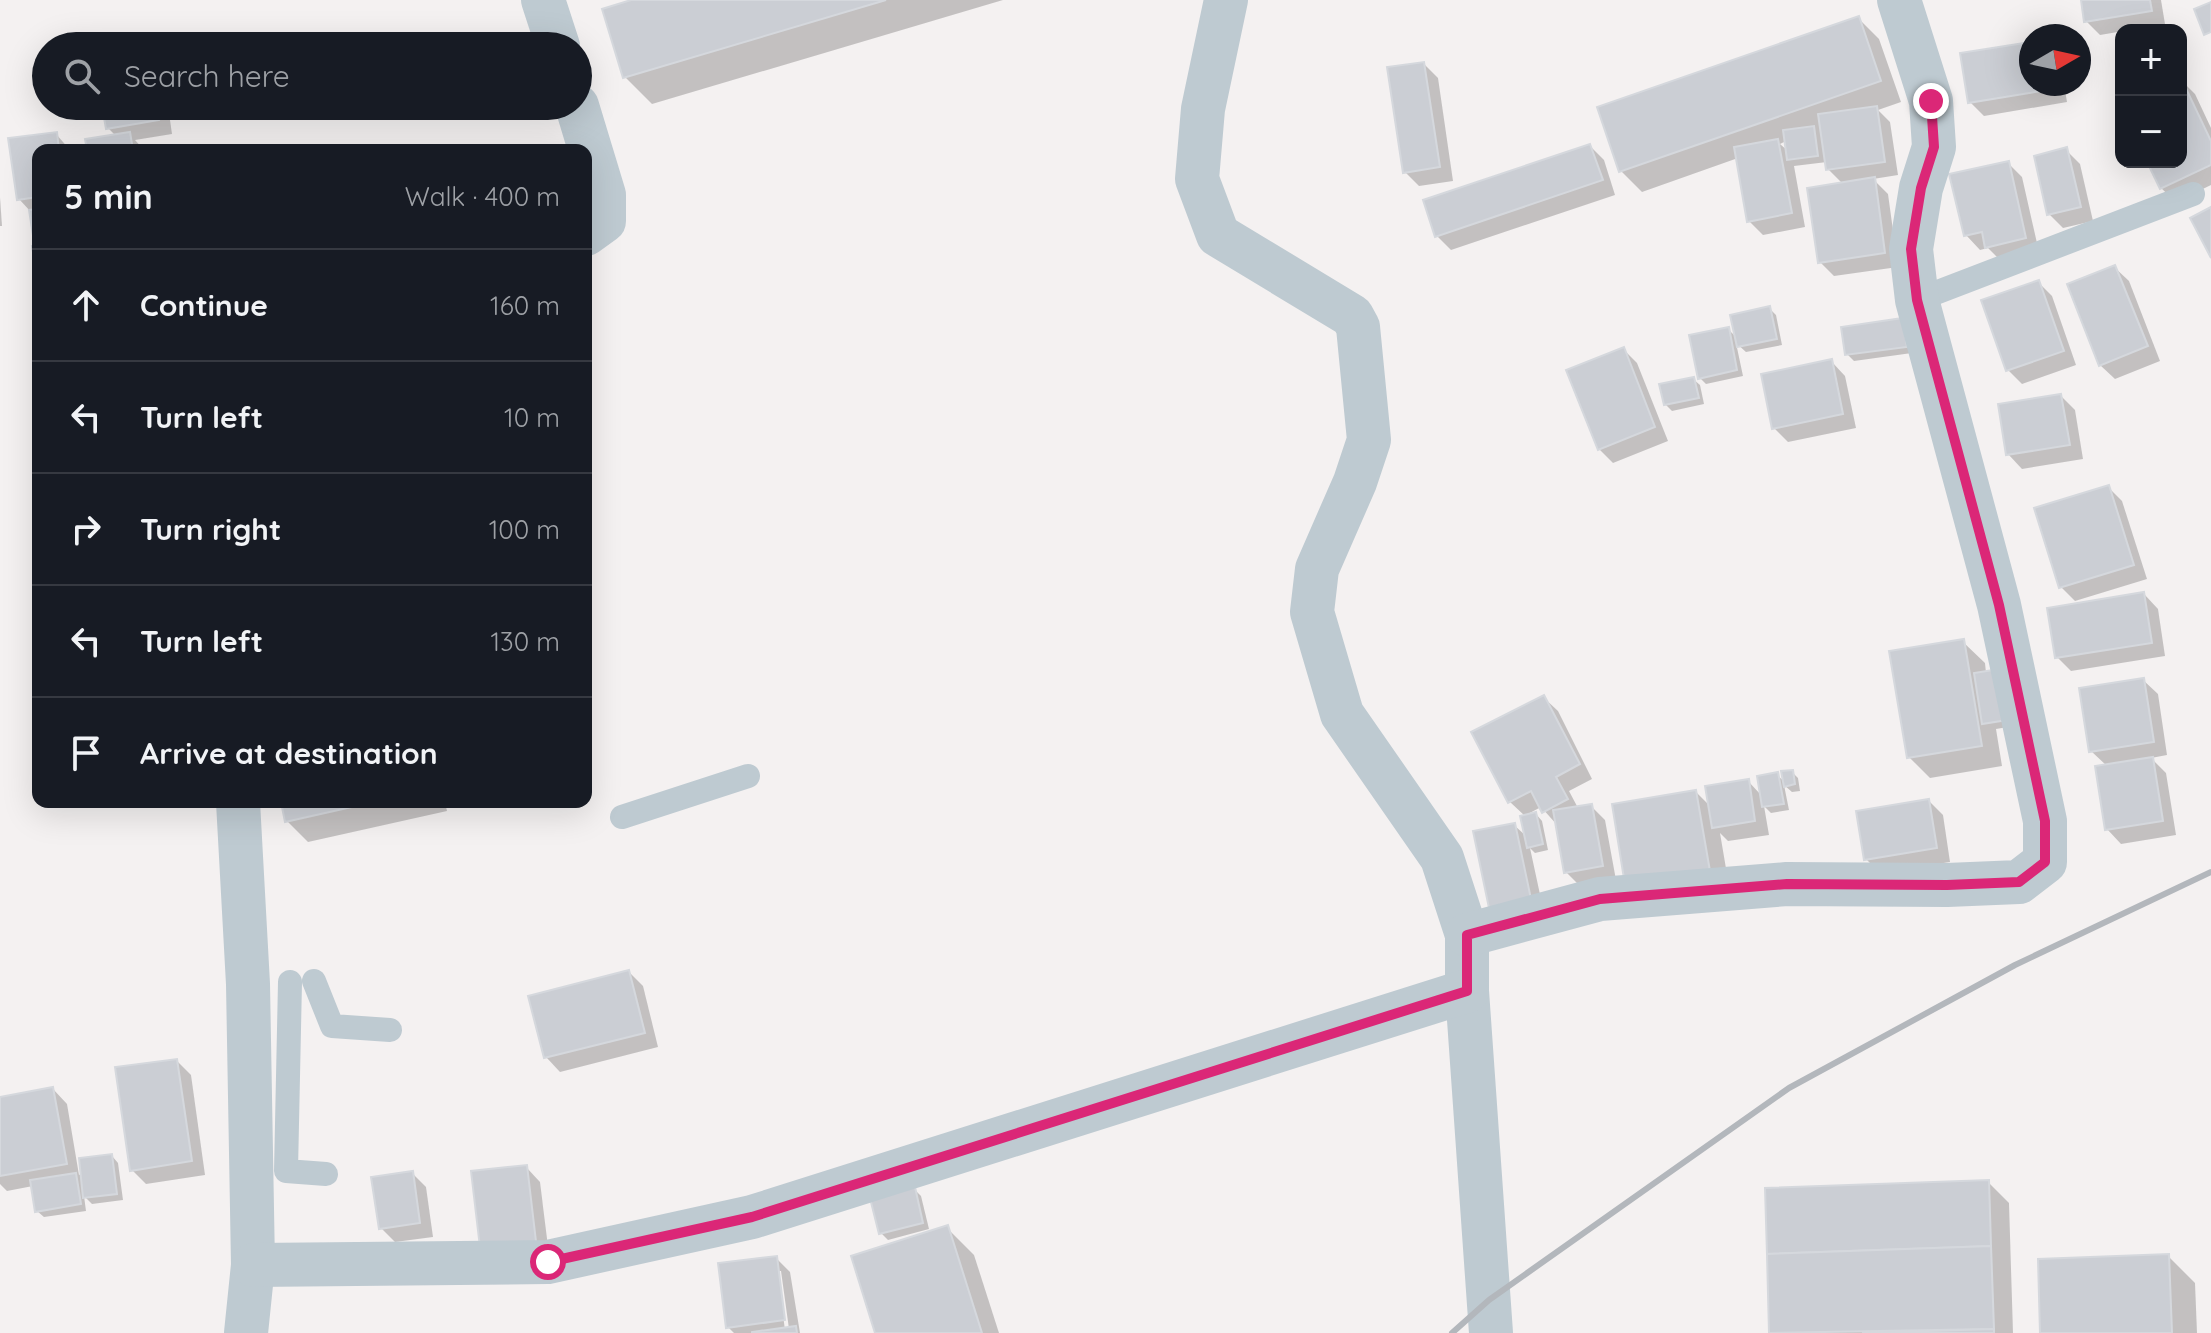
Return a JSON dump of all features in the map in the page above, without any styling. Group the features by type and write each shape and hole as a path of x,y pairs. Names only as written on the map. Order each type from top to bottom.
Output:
{"street":[{"path":"543,0 553,32"},
{"path":"1226,0 1203,109 1197,179 1218,235 1352,316 1358,327 1369,440 1355,482 1317,569 1312,612 1342,714 1442,858 1467,935 1467,991 1491,1333"},
{"path":"1467,935 1600,899 1787,884 2019,882 2045,862 2045,821 1999,605 1917,300 1911,249 1921,188 1934,147 1931,101 1899,0"},
{"path":"581,120 589,144"},
{"path":"592,155 604,195 604,221 592,230"},
{"path":"238,808 248,984 253,1265 246,1333"},
{"path":"253,1265 548,1262 752,1217 1467,991"}],"lane":[{"path":"1917,300 2193,194"},
{"path":"622,817 748,776"},
{"path":"326,1174 286,1171 302,982 332,1026 390,1030"}],"building":[{"path":"631,0 886,0 623,78 602,9"},
{"path":"2081,0 2150,0 2152,11 2084,22"},
{"path":"2211,2 2211,32 2204,35 2194,9"},
{"path":"1859,16 1881,81 1619,172 1597,107"},
{"path":"2019,44 2019,95 1968,103 1960,53"},
{"path":"1424,62 1440,167 1403,173 1387,67"},
{"path":"2187,91 2211,141 2211,165 2160,189 2150,168 2187,168"},
{"path":"1877,106 1885,162 1826,170 1818,114"},
{"path":"104,120 159,120 106,129"},
{"path":"1814,126 1818,156 1787,160 1783,130"},
{"path":"57,132 58,144 32,144 32,198 17,200 8,138"},
{"path":"130,132 132,144 86,144 85,139"},
{"path":"1778,139 1792,213 1747,222 1734,147"},
{"path":"1590,144 1603,180 1435,237 1423,200"},
{"path":"2067,147 2081,207 2047,215 2034,156"},
{"path":"2009,161 2026,238 1985,248 1982,232 1964,236 1949,174"},
{"path":"1875,177 1885,253 1818,263 1807,188"},
{"path":"2211,207 2211,258 2190,218"},
{"path":"2115,265 2148,346 2099,366 2067,284"},
{"path":"2039,280 2064,351 2006,371 1981,300"},
{"path":"1770,306 1777,339 1737,347 1730,315"},
{"path":"1903,318 1907,347 1845,355 1841,327"},
{"path":"1729,327 1737,370 1698,379 1689,335"},
{"path":"1624,347 1655,427 1598,450 1566,370"},
{"path":"1832,359 1843,414 1772,429 1761,374"},
{"path":"1694,377 1699,398 1664,405 1659,384"},
{"path":"2061,394 2070,445 2006,455 1998,404"},
{"path":"2109,485 2134,565 2059,588 2034,508"},
{"path":"2144,592 2152,643 2055,658 2047,608"},
{"path":"1964,639 1982,746 1907,758 1889,651"},
{"path":"2006,668 2014,719 1982,724 1974,673"},
{"path":"2144,678 2154,742 2089,752 2079,688"},
{"path":"1544,695 1580,764 1556,777 1568,799 1542,813 1531,791 1508,803 1471,732"},
{"path":"2153,757 2163,821 2105,830 2095,766"},
{"path":"1793,770 1795,784 1784,787 1781,771"},
{"path":"1778,772 1784,804 1762,807 1757,776"},
{"path":"1749,779 1755,821 1712,828 1705,786"},
{"path":"1696,790 1711,877 1626,891 1612,804"},
{"path":"1929,799 1937,848 1864,860 1856,811"},
{"path":"1592,804 1603,866 1564,873 1553,810"},
{"path":"282,808 347,808 285,822"},
{"path":"1536,812 1543,844 1527,848 1520,816"},
{"path":"1515,823 1531,899 1489,908 1473,831"},
{"path":"629,970 645,1033 544,1058 528,996"},
{"path":"177,1059 192,1161 130,1171 115,1067"},
{"path":"53,1087 67,1164 0,1176 0,1097"},
{"path":"112,1154 117,1194 83,1198 79,1158"},
{"path":"527,1165 537,1250 481,1256 471,1171"},
{"path":"413,1171 420,1223 379,1229 371,1177"},
{"path":"76,1173 81,1204 35,1212 30,1180"},
{"path":"1989,1180 1991,1246 1767,1254 1765,1188"},
{"path":"915,1187 923,1223 879,1234 870,1198"},
{"path":"948,1225 982,1333 875,1333 851,1256"},
{"path":"1991,1246 1994,1329 1769,1333 1767,1254"},
{"path":"2169,1254 2172,1333 2040,1333 2038,1259"},
{"path":"777,1256 785,1320 726,1328 718,1263"},
{"path":"796,1326 797,1333 752,1333 752,1332"},
{"path":"1994,1329 1994,1333 1862,1333"}],"railway":[{"path":"1452,1333 1489,1300 1789,1088 2015,965 2211,872"}],"route":[{"path":"548,1262 752,1217 1467,991 1467,935 1600,899 1787,884 2019,882 2045,862 2045,821 1999,605 1917,300 1911,249 1921,188 1934,147 1931,101"}]}
